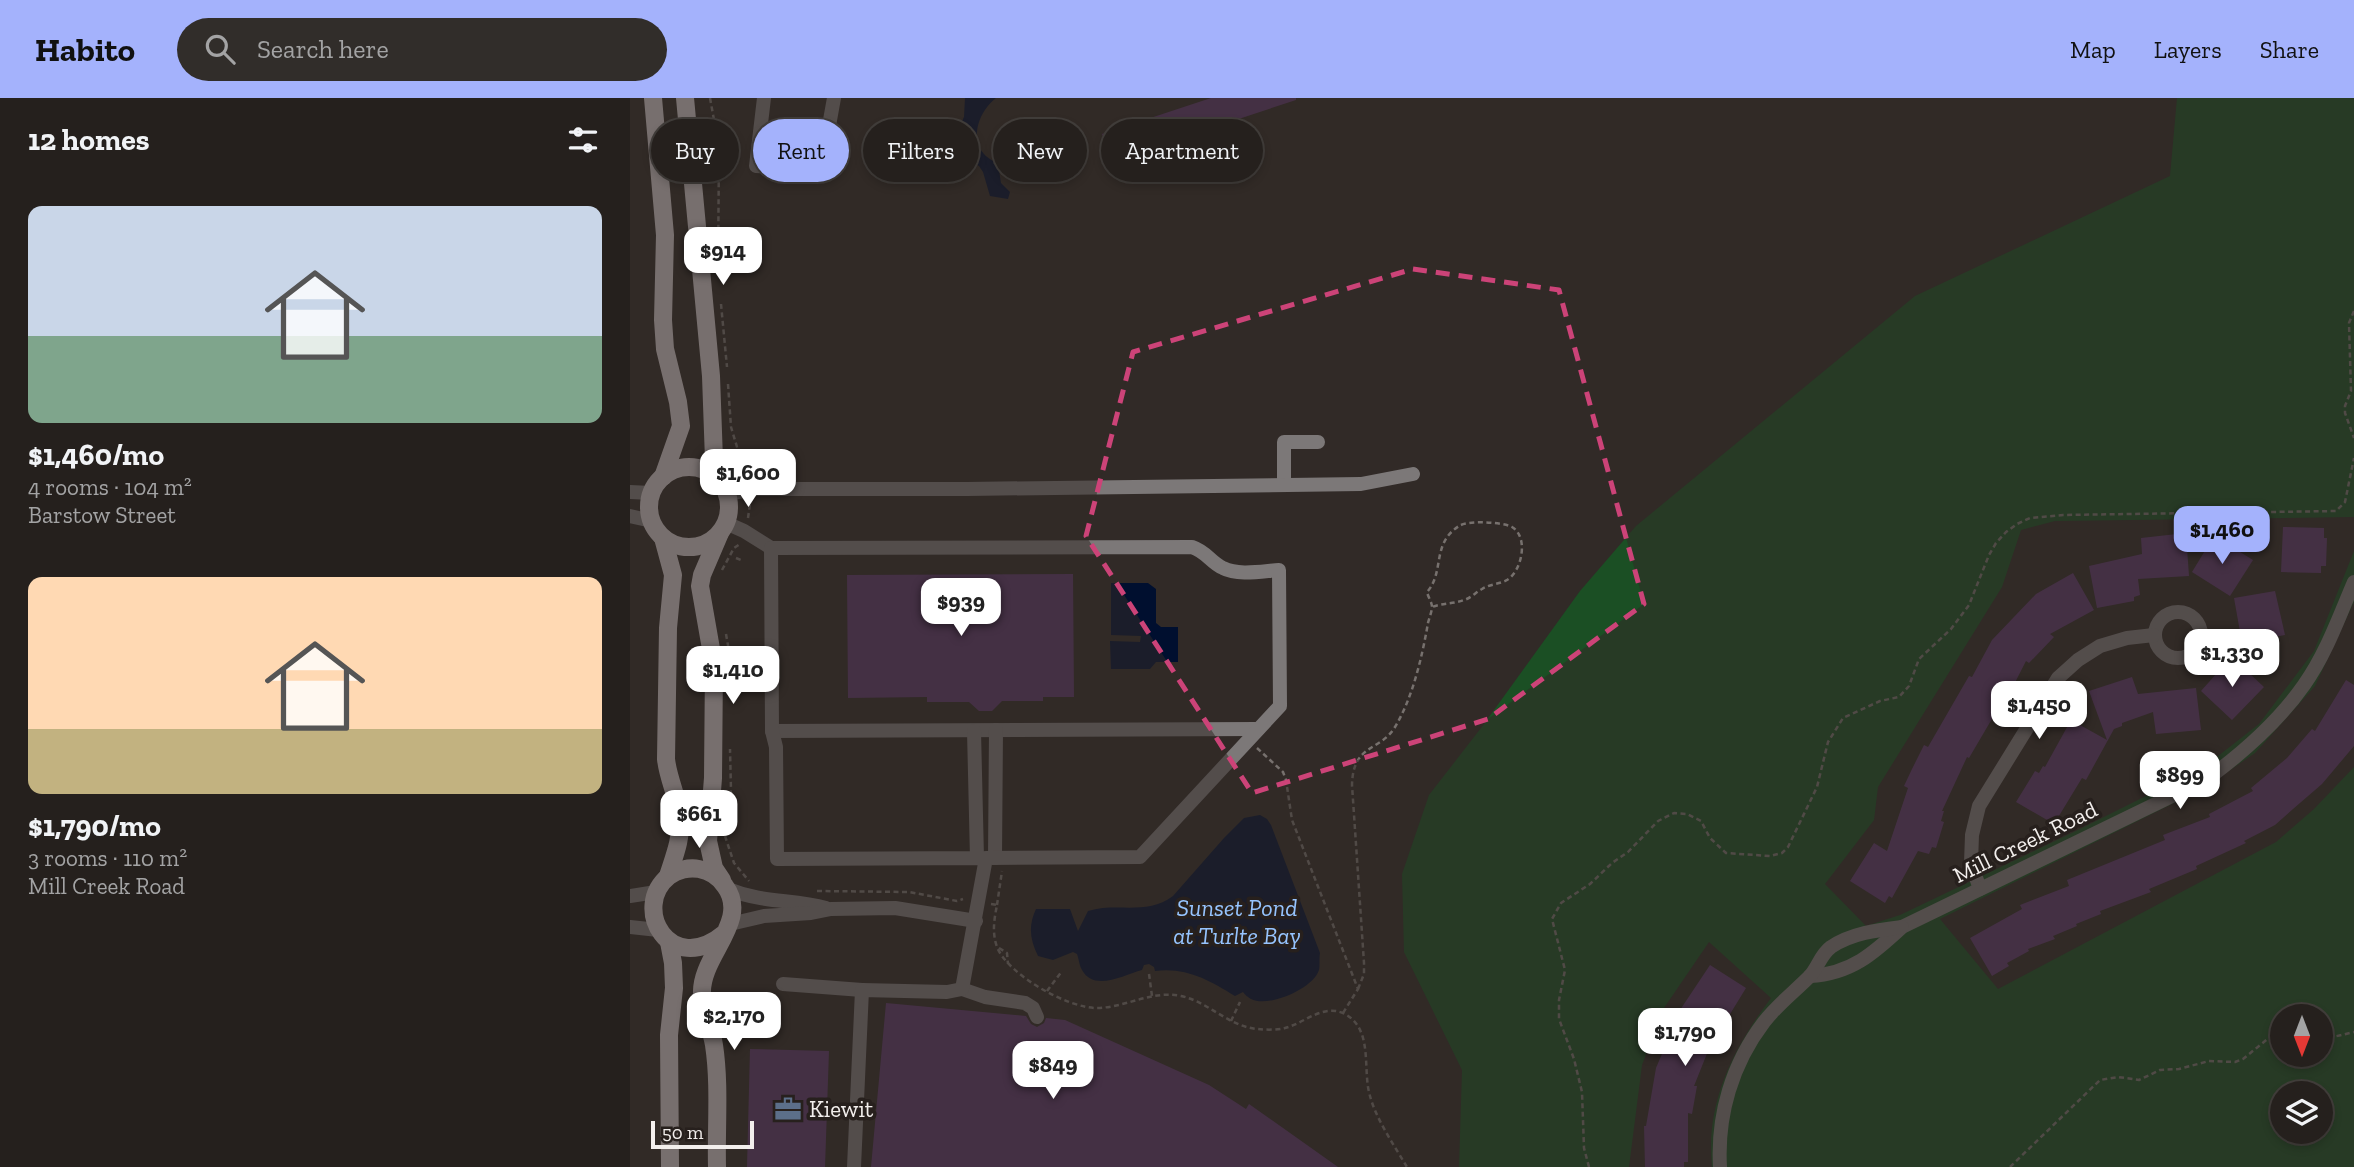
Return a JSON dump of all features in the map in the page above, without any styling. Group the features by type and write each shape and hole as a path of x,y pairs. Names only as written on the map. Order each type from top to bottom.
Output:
{"main road":[{"path":"653,98 665,235 665,349 681,426 663,477 651,494 649,505 652,522 663,538 673,575 667,628 666,759 680,818 679,841 668,877"},
{"path":"685,98 711,376 714,460 725,489 729,513 702,575 700,586 714,666 713,778 708,841 714,867 733,903 727,929 709,960 702,986 703,1008 712,1037 716,1065 717,1167"},
{"path":"663,477 680,468 692,467 713,475 725,489"},
{"path":"663,538 680,546 702,545 723,528"},
{"path":"670,1167 669,1035 674,988 673,963 652,910 656,892 668,877 678,871 701,869 713,874 726,886"},
{"path":"664,936 688,949 698,949 711,944 727,929"}],"street":[{"path":"762,119 764,98"},
{"path":"830,119 834,98"},
{"path":"1284,484 1284,442 1318,442"},
{"path":"725,489 1362,484 1413,474"},
{"path":"630,492 651,494"},
{"path":"630,516 652,522"},
{"path":"723,528 744,531 771,548 1192,547 1204,550 1215,563 1230,571 1279,570 1280,706 1140,857 990,860 777,859 776,747 772,732 771,548"},
{"name":"Mill Creek Road","path":"1810,976 1829,975 1872,955 1902,927 2207,779 2247,749 2305,684 2327,646 2354,582"},
{"path":"1980,889 1971,863 1972,835 1979,806 2058,678 2078,660 2100,646 2127,638 2154,635"},
{"path":"772,732 996,730 1254,734"},
{"path":"962,989 990,860 996,730"},
{"path":"974,731 990,860"},
{"path":"726,886 765,900 810,904 831,909"},
{"path":"630,896 656,892"},
{"path":"727,929 764,916 831,909 911,909 976,921"},
{"path":"630,927 664,936"},
{"name":"Mill Creek Road","path":"1720,1167 1722,1112 1744,1053 1764,1022 1791,991 1810,976 1819,960 1832,947 1864,932 1902,927"},
{"path":"783,985 947,992 962,989 985,997 1025,1003 1033,1008 1037,1017"},
{"path":"854,1167 862,990"}],"path":[{"path":"710,98 719,147 719,275"},
{"path":"721,302 727,368"},
{"path":"2354,311 2349,323 2351,382 2345,413 2354,438"},
{"path":"728,379 731,426 748,483"},
{"path":"1589,1167 1584,1148 1582,1092 1574,1059 1559,1019 1559,1000 1565,970 1552,919 1561,903 1590,884 1628,852 1658,821 1674,813 1687,814 1701,821 1710,838 1726,853 1770,856 1782,853 1788,847 1814,795 1828,742 1843,718 1880,701 1899,696 1904,691 1919,659 1951,629 1969,605 1996,543 2017,524 2030,518 2063,514 2336,511 2345,502 2354,458"},
{"path":"748,522 750,495"},
{"path":"1343,1013 1364,974 1352,776 1357,760 1389,734 1397,723 1419,668 1432,607 1427,592 1434,583 1440,549 1451,533 1467,523 1513,527 1521,544 1521,557 1516,573 1507,580 1484,587 1462,601 1432,607"},
{"path":"736,558 743,561"},
{"path":"1254,734 1283,772 1292,820 1358,989"},
{"path":"990,860 1003,878 993,930 997,947 1008,964 1047,991 1076,1006 1118,1006 1166,994 1200,1002 1231,1021 1257,1029 1284,1029 1325,1011 1343,1013 1358,1024 1365,1042 1365,1070 1370,1098 1407,1167"},
{"path":"988,903 997,905"},
{"path":"1047,991 1062,971"},
{"path":"1149,974 1152,996"},
{"path":"1231,1021 1240,1002"},
{"path":"2333,1037 2354,1032"},
{"path":"2010,1167 2100,1080 2118,1077 2139,1080 2160,1070 2179,1069 2208,1060 2235,1062 2243,1059 2270,1037"}],"highlighted area":[{"path":"1413,269 1559,290 1644,604 1488,719 1252,793 1086,536 1133,352"}],"green space":[{"path":"2177,98 2354,98 2354,517 2055,521 2021,530 2002,587 1878,787 1874,820 1825,884 1866,926 1900,915 2204,767 2259,724 2314,651 2354,551 2354,602 2315,686 2255,753 2174,803 1940,919 1998,989 2276,842 2314,809 2354,767 2354,1167 1712,1167 1713,1120 1725,1077 1745,1036 1771,998 1709,942 1664,1008 1642,1065 1629,1167 1459,1167 1462,1070 1404,952 1402,874 1429,795 1580,591 1636,526 1915,296 2170,176"}],"water":[{"path":"965,98 996,98 985,109 979,122 979,119 963,119"},
{"path":"979,145 984,154 993,161 993,182 1001,182 1010,192 1008,199 990,196 979,166"},
{"path":"1111,583 1148,583 1156,589 1156,623 1161,627 1178,627 1178,662 1156,662 1150,669 1111,669 1110,641 1140,642 1141,636 1111,635"},
{"name":"Sunset Pond at Turlte Bay","path":"1260,815 1271,825 1320,953 1319,970 1308,984 1299,990 1278,999 1259,1001 1243,992 1235,996 1187,973 1155,971 1149,964 1144,965 1142,970 1118,978 1094,980 1087,977 1077,954 1073,952 1053,960 1038,956 1031,933 1036,909 1070,909 1078,931 1088,911 1153,906 1163,902 1173,896 1244,818"}],"building":[{"path":"1211,98 1296,98 1238,119 1147,119"},
{"path":"2283,527 2324,528 2324,538 2327,538 2326,566 2321,566 2321,573 2281,572"},
{"path":"2186,533 2189,576 2138,579 2140,595 2134,597 2134,601 2097,608 2089,566 2142,554 2141,538"},
{"path":"2214,536 2253,560 2230,596 2192,572"},
{"path":"2073,573 2094,610 2050,634 2054,637 2029,663 2026,661 1999,714 1996,712 1969,758 1967,757 1942,811 1941,821 1944,822 1936,848 1932,847 1929,854 1918,851 1892,898 1889,896 1885,903 1850,881 1874,843 1887,851 1908,788 1904,786 1912,769 1924,745 1928,747 1969,676 1972,677 1992,640 2036,594"},
{"path":"1073,574 1074,697 1043,697 1043,701 1002,701 992,711 979,711 969,702 927,702 927,697 848,698 847,575"},
{"path":"2275,591 2285,635 2242,643 2234,598"},
{"path":"2235,660 2264,687 2232,720 2201,691 2225,664 2228,667"},
{"path":"2132,677 2138,694 2196,688 2201,730 2156,734 2153,712 2122,723 2122,726 2114,729 2086,780 2082,778 2054,824 2016,802 2035,771 2039,773 2043,766 2045,767 2071,720 2107,740 2089,691"},
{"path":"2346,680 2354,685 2354,746 2322,784 2275,825 2244,841 2246,843 2196,866 2197,869 2149,889 2151,892 2100,911 2101,914 2053,936 2055,939 2028,949 2029,951 2007,963 2009,966 1992,976 1970,938 2022,909 2020,905 2069,886 2067,880 2165,840 2163,835 2210,817 2209,814 2253,791 2251,788 2287,758 2312,729 2315,731"},
{"path":"1710,965 1746,988 1727,1019 1722,1016 1694,1086 1697,1086 1692,1114 1688,1113 1688,1162 1684,1162 1684,1167 1645,1167 1644,1126 1656,1068 1682,1007"},
{"path":"886,1003 1026,1016 1031,1024 1037,1027 1044,1023 1046,1018 1065,1020 1209,1085 1246,1109 1249,1104 1338,1167 871,1167"},
{"name":"Kiewit","path":"750,1049 829,1051 825,1167 747,1167"}],"place":[{"name":"Kiewit","path":"788,1109"}]}
